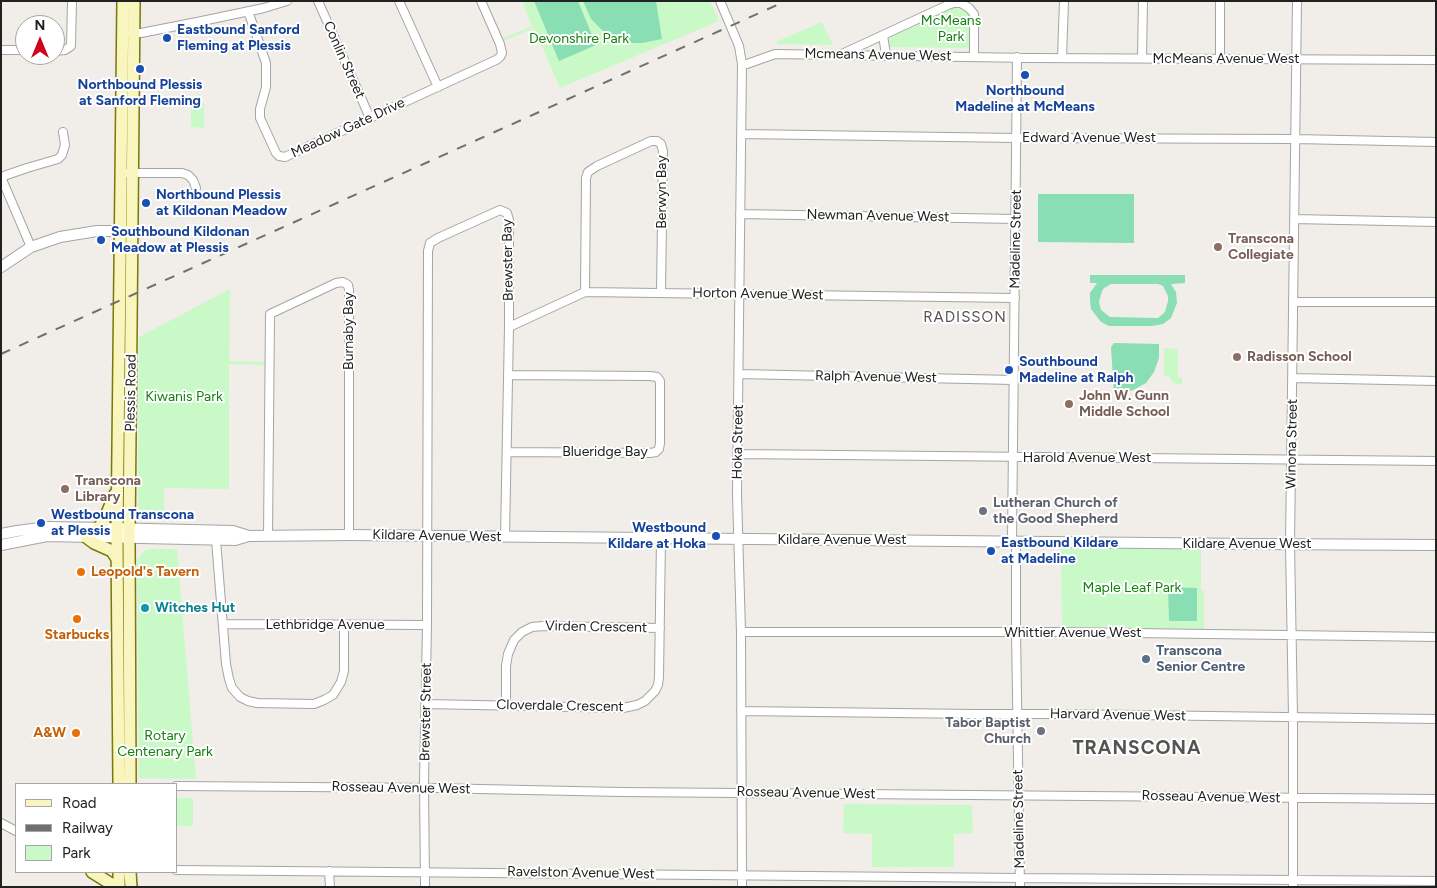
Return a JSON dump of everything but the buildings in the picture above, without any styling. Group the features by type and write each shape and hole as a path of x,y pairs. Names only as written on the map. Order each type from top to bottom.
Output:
{"main road":[{"name":"Plessis Road","path":"123,1 128,33 133,172 123,533 130,783"},
{"name":"Plessis Road","path":"119,783 118,559 123,533 118,488 121,173 128,33 134,1"},
{"path":"98,528 104,523 118,488"},
{"path":"86,537 94,543 112,550 118,559"},
{"path":"94,873 117,887 119,873"},
{"path":"130,873 130,887"}],"street":[{"path":"65,50 71,46 72,1"},
{"path":"128,33 141,33 179,26 248,11 264,4 287,1"},
{"name":"Conlin Street","path":"318,1 370,118"},
{"path":"400,1 438,87"},
{"name":"Meadow Gate Drive","path":"248,11 266,63 266,86 260,108 260,118 276,153 279,156 285,157 490,64 500,57 502,53 500,44 481,1"},
{"name":"Hoka Street","path":"720,1 739,46 742,64 738,454 742,887"},
{"path":"1062,58 1064,1"},
{"path":"1142,58 1143,1"},
{"path":"1220,1 1220,58"},
{"name":"Winona Street","path":"1292,883 1293,716 1290,544 1297,1"},
{"path":"840,55 948,5 961,3 974,14 974,57"},
{"path":"883,35 886,55"},
{"path":"1,50 15,50"},
{"name":"Mcmeans Avenue West","path":"742,64 775,54 1017,57"},
{"name":"McMeans Avenue West","path":"1017,57 1436,60"},
{"name":"Madeline Street","path":"1017,57 1014,298 1014,542 1020,882"},
{"path":"31,247 1,177 58,159 62,155 65,145 62,132"},
{"name":"Edward Avenue West","path":"741,134 1436,142"},
{"name":"Berwyn Bay","path":"585,292 586,178 588,172 651,141 657,141 662,144 663,151 661,292"},
{"path":"121,173 182,173 193,180 196,188"},
{"name":"Brewster Bay","path":"427,537 428,250 430,242 500,210 508,213 509,220 505,537"},
{"name":"Newman Avenue West","path":"740,214 1016,219"},
{"path":"1294,219 1436,222"},
{"path":"1,267 31,247 46,241 97,231 132,231"},
{"name":"Burnaby Bay","path":"268,536 270,314 336,283 343,282 348,285 349,290 349,535"},
{"name":"Horton Avenue West","path":"509,327 585,292 1014,298"},
{"path":"1293,302 1436,302"},
{"name":"Ralph Avenue West","path":"739,374 1014,380"},
{"name":"Blueridge Bay","path":"507,452 650,453 659,450 660,443 660,382 657,377 508,375"},
{"path":"1292,378 1436,381"},
{"name":"Harold Avenue West","path":"738,454 1436,461"},
{"path":"1,534 48,527 98,528 123,533"},
{"name":"Kildare Avenue West","path":"123,533 233,531 249,536"},
{"path":"1,545 47,536 86,537 123,533"},
{"name":"Kildare Avenue West","path":"123,533 216,540 235,540 249,536 349,535 1436,545"},
{"name":"Brewster Street","path":"425,887 424,788 427,537"},
{"name":"Cloverdale Crescent","path":"426,704 623,708 645,701 658,685 660,538"},
{"path":"216,540 226,664 232,688 240,697 248,701 277,704 314,704 333,695 341,682 344,671 344,625"},
{"name":"Lethbridge Avenue","path":"223,624 427,625"},
{"name":"Virden Crescent","path":"506,705 506,666 508,654 514,640 522,632 532,627 543,626 660,628"},
{"name":"Whittier Avenue West","path":"741,632 1016,632 1436,637"},
{"name":"Harvard Avenue West","path":"741,711 1436,718"},
{"name":"Rosseau Avenue West","path":"178,786 1436,799"},
{"path":"1,823 15,830"},
{"name":"Ravelston Avenue West","path":"178,870 742,875 1020,882 1292,883 1436,880"},
{"path":"329,871 330,887"}],"green space":[{"name":"Devonshire Park","path":"522,1 710,1 719,21 560,88 534,28 503,41 502,39 532,26"},
{"path":"534,1 578,1 596,45 559,61"},
{"path":"583,1 656,1 662,39 630,43 612,37 591,19"},
{"name":"McMeans Park","path":"958,7 968,12 970,17 970,48 889,47 888,43 891,37"},
{"path":"822,22 833,45 776,44 778,41"},
{"path":"191,103 204,103 204,128 191,127"},
{"path":"1038,194 1134,194 1134,243 1038,242"},
{"path":"1090,275 1185,275 1185,283 1171,284 1176,292 1177,303 1171,318 1163,324 1152,326 1109,326 1101,322 1091,309 1090,300 1090,293 1097,283 1090,283","holes":["1111,284 1158,284 1163,286 1168,296 1165,312 1158,318 1110,317 1101,310 1099,302 1102,291"]},
{"name":"Kiwanis Park","path":"230,289 229,361 265,362 265,365 229,364 229,489 164,488 164,519 146,519 138,506 139,337"},
{"path":"1114,343 1159,344 1159,358 1154,372 1146,383 1133,390 1114,396 1111,347"},
{"path":"1164,348 1178,349 1178,377 1182,378 1182,385 1173,383 1169,376 1164,375"},
{"name":"Maple Leaf Park","path":"1061,548 1201,548 1201,590 1204,591 1204,629 1062,627"},
{"name":"Rotary Centenary Park","path":"149,549 177,549 196,779 139,778 137,560 144,551"},
{"path":"1168,587 1197,588 1197,621 1169,621"},
{"name":"Rotary Centenary Park","path":"178,798 193,798 193,826 178,826"},
{"path":"844,804 972,805 973,833 954,834 954,867 872,867 872,834 843,833"}],"railway":[{"path":"1,354 786,1"}],"place":[{"name":"Eastbound Sanford Fleming at Plessis","path":"167,38"},
{"name":"Northbound Plessis at Sanford Fleming","path":"140,69"},
{"name":"Northbound Madeline at McMeans","path":"1025,75"},
{"name":"Northbound Plessis at Kildonan Meadow","path":"146,203"},
{"name":"Southbound Kildonan Meadow at Plessis","path":"101,240"},
{"name":"Transcona Collegiate","path":"1218,247"},
{"name":"Radisson School","path":"1237,357"},
{"name":"Southbound Madeline at Ralph","path":"1009,370"},
{"name":"John W. Gunn Middle School","path":"1069,404"},
{"name":"Transcona Library","path":"65,489"},
{"name":"Lutheran Church of the Good Shepherd","path":"983,511"},
{"name":"Westbound Transcona at Plessis","path":"41,523"},
{"name":"Westbound Kildare at Hoka","path":"716,536"},
{"name":"Eastbound Kildare at Madeline","path":"991,551"},
{"name":"Leopold's Tavern","path":"81,572"},
{"name":"Witches Hut","path":"145,608"},
{"name":"Starbucks","path":"77,619"},
{"name":"Transcona Senior Centre","path":"1146,659"},
{"name":"Tabor Baptist Church","path":"1041,731"},
{"name":"A&W","path":"76,733"}],"district":[{"name":"RADISSON","path":"965,318"},
{"name":"TRANSCONA","path":"1137,748"}]}
